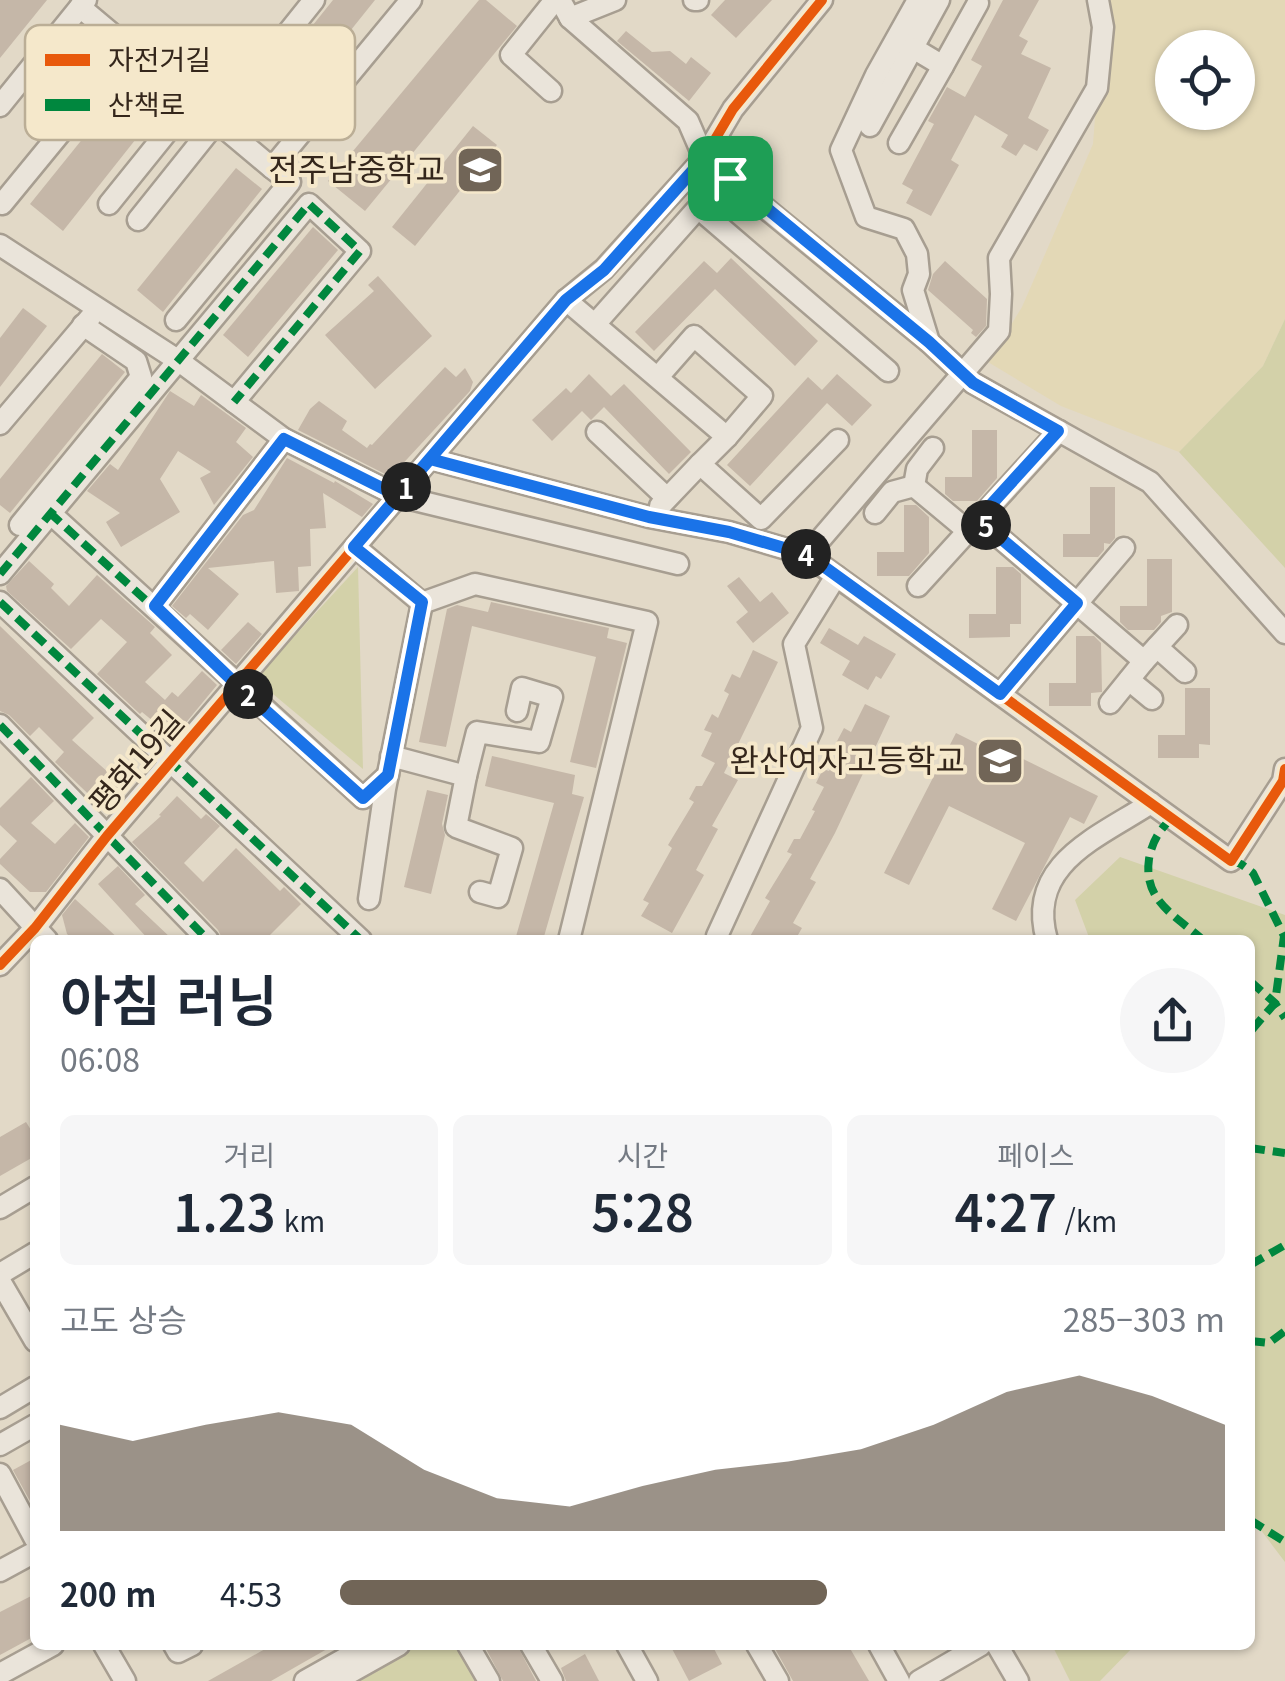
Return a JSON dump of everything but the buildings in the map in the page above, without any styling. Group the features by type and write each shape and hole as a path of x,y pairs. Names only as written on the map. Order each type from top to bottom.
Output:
{"street":[{"path":"294,25 314,0"},
{"path":"355,68 411,0"},
{"path":"551,91 511,55 562,6 615,0"},
{"name":"평화19길","path":"41,934 106,836 566,300 604,270 704,158 732,109 822,0"},
{"path":"918,0 876,74 841,150 866,217 904,228 917,254 919,274 913,290 929,342"},
{"path":"870,126 939,0"},
{"path":"808,555 999,331 1002,294 998,258 1097,88 1102,27 1098,0"},
{"path":"900,142 978,3"},
{"path":"66,25 83,4 107,25"},
{"path":"562,6 688,121 704,158 929,342 973,383 1150,482 1285,633"},
{"path":"913,48 942,66"},
{"path":"0,106 25,75"},
{"path":"2,204 55,140"},
{"path":"109,204 161,140"},
{"path":"138,220 201,140"},
{"path":"176,320 290,182 239,140"},
{"path":"272,168 295,140"},
{"path":"0,574 309,204 360,251 234,402"},
{"path":"596,323 698,208 888,371"},
{"path":"0,245 90,317 136,360 140,377 20,525"},
{"path":"566,300 727,437"},
{"path":"90,317 178,361 284,439 398,496 678,564"},
{"path":"0,424 90,317"},
{"path":"649,517 762,396 694,336 658,377"},
{"path":"918,586 1058,431"},
{"path":"597,432 667,498"},
{"path":"155,606 284,439"},
{"path":"700,464 761,519 838,440"},
{"path":"914,486 917,470 933,448"},
{"path":"430,459 808,555 1231,861 1284,782 1285,770"},
{"path":"875,513 892,492 914,486 1151,654 1184,672"},
{"path":"49,512 363,798 390,765"},
{"path":"354,547 422,602"},
{"path":"1000,694 1124,548"},
{"path":"717,935 812,728 794,644 836,576"},
{"path":"422,602 475,584 647,622 571,935"},
{"path":"0,602 356,935"},
{"path":"369,899 422,602"},
{"path":"1110,703 1177,625"},
{"path":"1129,680 1152,699"},
{"path":"480,892 498,897 512,848 456,827 477,732 539,742 552,697 522,688 517,711"},
{"path":"0,725 203,935"},
{"path":"390,765 466,776"},
{"path":"1048,935 1044,892 1062,860 1151,803"},
{"path":"0,889 41,934"},
{"name":"평화19길","path":"0,965 30,942"},
{"path":"0,1208 30,1190"},
{"path":"30,1257 0,1278 30,1331"},
{"path":"0,1408 30,1391"},
{"path":"0,1445 30,1427"},
{"path":"3,1485 30,1524"},
{"path":"0,1571 30,1555"},
{"path":"0,1674 45,1650"},
{"path":"107,1650 124,1681"},
{"path":"336,1681 390,1650"},
{"path":"471,1650 489,1681"},
{"path":"533,1650 552,1681"},
{"path":"630,1650 647,1681"},
{"path":"760,1650 778,1681"},
{"path":"882,1650 900,1681"},
{"path":"919,1681 972,1650"},
{"path":"1000,1650 1018,1681"},
{"path":"305,1681 341,1652"}],"shaded area":[{"path":"1104,0 1285,0 1285,319 1263,366 1179,452 1061,406 988,362 1022,307 1093,144"},
{"path":"1285,319 1285,568 1179,452 1263,366"},
{"path":"358,567 363,769 255,679"},
{"path":"1120,857 1285,915 1285,1562 1255,1522 1255,935 1088,935 1075,900"},
{"path":"392,1650 471,1650 489,1681 347,1681"},
{"path":"1054,1650 1130,1650 1100,1681 1070,1681"}],"marked path":[{"path":"0,574 309,204 360,251 234,402"},
{"path":"155,606 284,439"},
{"path":"49,512 363,798 388,775"},
{"path":"0,602 356,935"},
{"path":"0,725 203,935"},
{"path":"1172,818 1152,847 1148,874 1163,906 1197,935"},
{"path":"1231,861 1253,873 1284,936 1275,1003 1255,1026"},
{"path":"1255,985 1285,1018"},
{"path":"1255,1149 1285,1153"},
{"path":"1255,1262 1285,1245"},
{"path":"1255,1342 1269,1343 1285,1331"},
{"path":"1255,1523 1285,1542"}],"cycle path":[{"path":"0,965 566,300 604,269 704,158 733,109 822,0"},
{"path":"430,459 649,517 729,532 807,555 1231,861 1283,781 1285,769"}],"place":[{"name":"전주남중학교","path":"480,170"},
{"name":"완산여자고등학교","path":"1000,761"}],"route":[{"path":"704,158 730,178 973,383 1058,431 978,519 1077,603 1000,694 808,555 430,459 354,547 422,602 388,775 363,798 155,606 284,439 398,496 566,300 604,270 704,158"}]}
